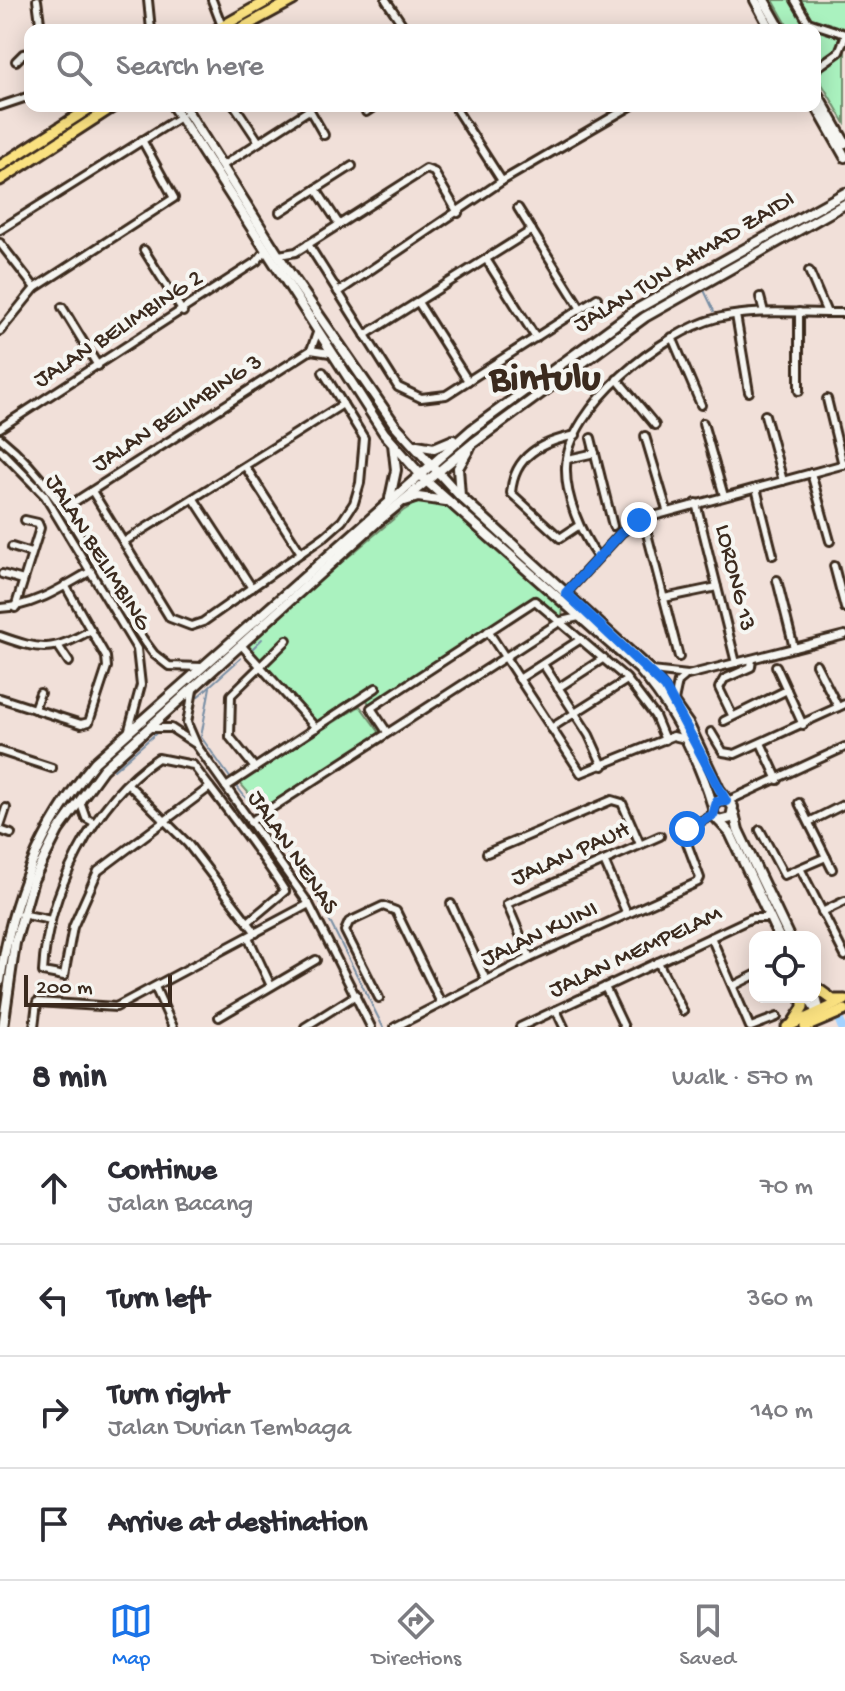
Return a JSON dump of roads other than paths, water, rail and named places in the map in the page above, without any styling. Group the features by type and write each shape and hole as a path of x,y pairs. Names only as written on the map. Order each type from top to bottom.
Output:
{"main road":[{"path":"226,24 269,0"},
{"path":"249,24 293,0"},
{"path":"0,166 81,112"},
{"path":"0,180 105,112"},
{"path":"821,991 833,1000 845,1000"},
{"path":"818,1018 845,1000"},
{"path":"787,1027 798,1019 804,1003"},
{"path":"787,1027 845,1010"}],"street":[{"path":"37,0 40,24"},
{"path":"148,0 150,24"},
{"path":"212,0 218,24"},
{"path":"386,0 401,24"},
{"path":"755,0 769,24"},
{"path":"763,0 771,24"},
{"path":"795,0 808,22 814,24"},
{"path":"821,27 845,35 839,52 821,65"},
{"path":"16,61 24,54"},
{"path":"0,106 24,98"},
{"path":"821,101 845,143"},
{"path":"177,112 265,251 287,269 407,437 460,496 565,598 579,617 639,669 660,694 685,739 715,814 730,833 776,931"},
{"path":"188,112 317,333 393,444 423,478 456,508 651,671 674,701 734,811 738,830 786,931"},
{"path":"239,112 259,142"},
{"path":"222,166 302,112"},
{"path":"310,112 324,135"},
{"path":"458,112 502,181"},
{"path":"338,292 502,181 621,112"},
{"path":"820,112 845,157"},
{"path":"0,230 180,117"},
{"path":"0,331 35,288 174,198 142,140"},
{"path":"280,212 352,166"},
{"path":"257,261 296,252 426,169 434,172 458,213"},
{"path":"316,189 339,224"},
{"name":"JALAN TUN AHMAD ZAIDI","path":"471,430 637,309 844,195"},
{"name":"JALAN TUN AHMAD ZAIDI","path":"435,467 473,443 645,317 844,195"},
{"path":"518,208 581,309"},
{"path":"365,335 532,230"},
{"path":"0,243 35,288"},
{"path":"308,244 398,387 407,394 435,398 468,381 597,298"},
{"path":"144,250 183,312"},
{"name":"JALAN BELIMBING 2","path":"0,428 183,312 257,261 265,251"},
{"path":"287,269 296,252"},
{"path":"486,259 536,338"},
{"path":"809,271 827,313"},
{"path":"760,297 764,312"},
{"path":"418,302 468,381"},
{"path":"62,307 98,366"},
{"path":"598,558 578,526 566,468 576,435 617,379 672,337 701,324 764,312 845,313"},
{"path":"799,312 799,391"},
{"path":"736,315 749,392"},
{"path":"317,333 311,350 330,353"},
{"path":"672,337 701,405"},
{"name":"JALAN BELIMBING 3","path":"65,508 311,350"},
{"path":"92,491 170,618 180,624 203,622 342,521 354,503 360,483 364,438 323,372"},
{"path":"617,379 655,425"},
{"path":"561,621 565,598 621,533 643,518 844,464 827,399"},
{"path":"125,541 343,404"},
{"path":"765,415 783,481"},
{"path":"703,423 724,496"},
{"path":"407,437 421,448 434,448 471,430"},
{"path":"0,981 19,889 48,827 95,762 423,478 471,430"},
{"path":"576,435 551,440 519,464 511,493 560,538 578,526"},
{"path":"645,436 667,510"},
{"name":"JALAN BELIMBING","path":"0,438 35,469 65,508 154,654 169,666 202,667"},
{"path":"591,438 613,526"},
{"path":"460,496 458,468 473,443"},
{"path":"392,503 395,481 393,444"},
{"name":"JALAN BELIMBING","path":"0,450 45,496 137,649 141,685 128,733"},
{"path":"568,459 595,453"},
{"path":"245,466 301,553"},
{"path":"811,473 830,541"},
{"path":"756,488 773,555"},
{"path":"3,1027 21,914 58,831 103,769 242,646 392,503 433,497 456,508"},
{"path":"194,499 252,588"},
{"name":"LORONG 13","path":"696,503 736,663"},
{"path":"643,518 679,657"},
{"path":"15,608 39,524 25,520"},
{"path":"12,547 31,553"},
{"path":"834,566 845,608"},
{"path":"0,608 15,608 91,571"},
{"path":"2,574 23,580"},
{"path":"777,580 794,648"},
{"path":"0,698 81,724 89,722 107,667 103,648 65,585"},
{"path":"664,598 717,587"},
{"path":"387,732 371,708 535,601 627,680 669,738"},
{"path":"253,820 561,621 579,617"},
{"path":"0,636 37,648 59,647 91,630"},
{"path":"488,631 580,772 603,766 669,738 685,739"},
{"path":"651,671 688,675 845,635"},
{"path":"519,679 581,639"},
{"path":"255,768 230,737 231,695 287,640"},
{"path":"242,646 316,728"},
{"path":"59,647 69,662"},
{"path":"558,688 604,658"},
{"path":"732,715 719,688 724,679 751,667 752,659"},
{"path":"543,664 603,766"},
{"path":"711,732 721,750 729,755 842,706 816,664"},
{"path":"776,666 803,725"},
{"path":"674,701 678,682 688,675"},
{"path":"551,728 627,680"},
{"path":"229,785 376,688"},
{"name":"JALAN NENAS","path":"193,690 187,723 197,746 229,785 241,808 253,820 309,904 371,1027"},
{"path":"724,721 787,690"},
{"path":"34,709 40,693"},
{"path":"669,738 677,722"},
{"name":"JALAN NENAS","path":"141,733 153,727 171,728 197,746"},
{"path":"761,743 778,780"},
{"path":"715,814 717,802 743,796 845,747"},
{"path":"0,751 52,768"},
{"path":"210,787 108,863 90,881 73,927 66,973 62,978 43,970 51,920 69,868 95,823 158,758 190,762 210,787 279,882 285,894 248,922"},
{"path":"129,785 167,822 256,933"},
{"path":"715,814 728,820 743,796"},
{"path":"80,798 81,810 95,823"},
{"path":"487,853 612,800 622,803 640,844"},
{"path":"799,803 832,869"},
{"path":"809,822 845,804"},
{"path":"6,808 0,828 11,834"},
{"path":"231,816 241,808"},
{"name":"JALAN KUINI","path":"395,1027 530,958 700,878 684,835 691,826 715,814"},
{"path":"760,830 781,874 787,876 826,857"},
{"name":"JALAN PAUH","path":"530,958 507,904 660,836"},
{"path":"604,861 627,914"},
{"path":"801,870 845,956"},
{"path":"279,882 289,876"},
{"path":"822,912 845,901"},
{"path":"34,1027 37,1002 111,1009 309,904"},
{"path":"451,904 486,980"},
{"path":"752,918 764,905"},
{"path":"379,998 345,931 349,922 383,906 396,911 441,1003"},
{"path":"21,914 51,920"},
{"name":"JALAN MEMPELAM","path":"520,1027 752,918 770,918"},
{"path":"248,937 271,986"},
{"path":"711,937 750,1027 777,1017"},
{"path":"219,1017 316,960"},
{"path":"658,962 683,1011"},
{"path":"733,986 749,978"},
{"path":"155,987 173,1027"},
{"path":"605,987 624,1027"},
{"path":"305,1027 356,995"},
{"path":"556,1010 564,1027"}],"waterway":[{"path":"803,232 821,222"},
{"path":"703,288 714,311"},
{"path":"253,648 262,639"},
{"path":"194,700 241,658"},
{"path":"210,687 201,737 231,779"},
{"path":"114,770 161,729"},
{"path":"235,784 258,814"},
{"path":"261,819 316,894 383,1027"},
{"path":"840,1022 842,1027"}],"district":[{"name":"Bintulu","path":"545,380"}]}
